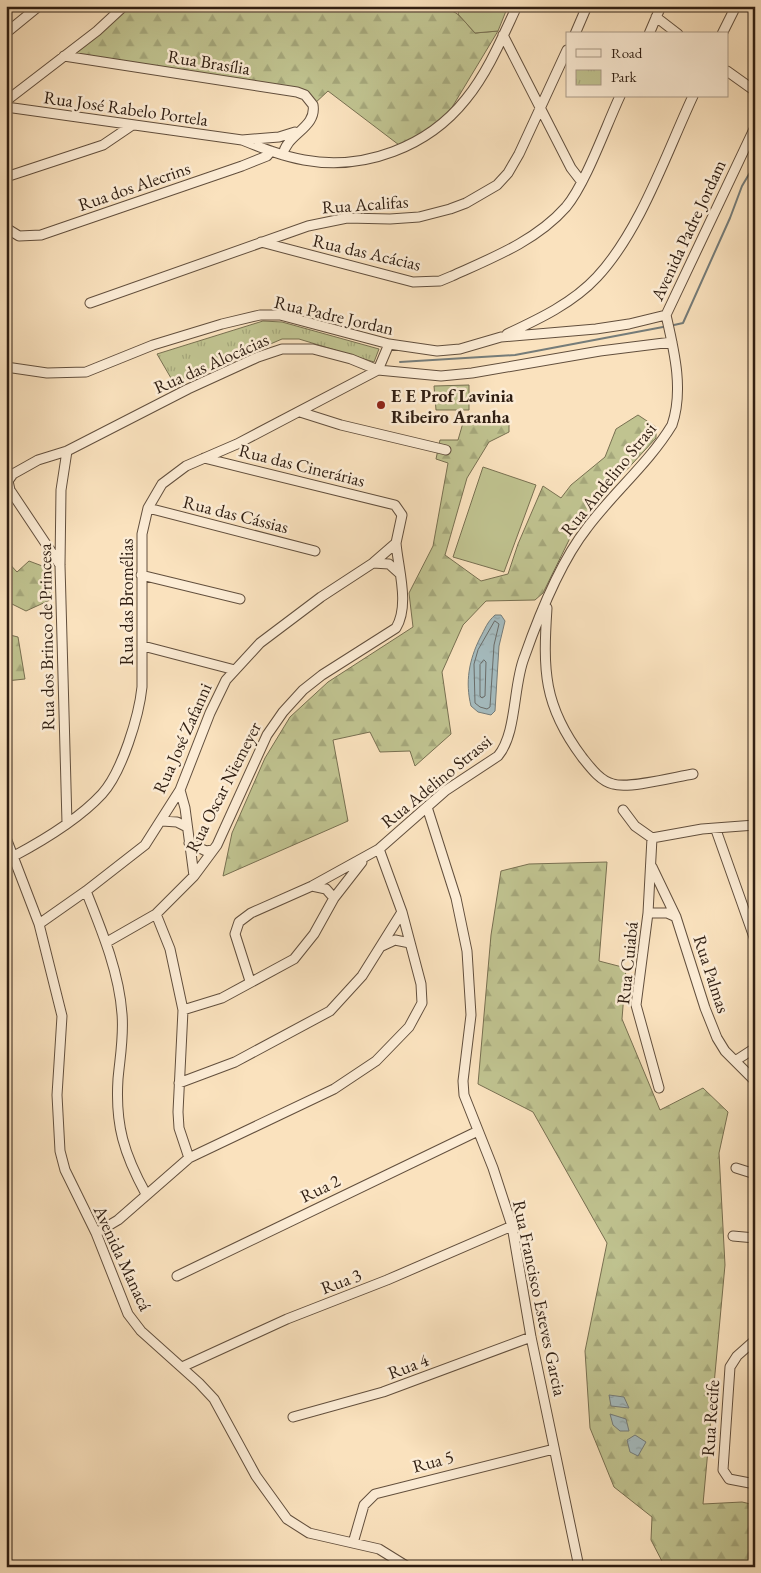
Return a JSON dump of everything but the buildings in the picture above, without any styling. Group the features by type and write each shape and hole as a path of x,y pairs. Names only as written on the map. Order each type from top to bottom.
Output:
{"street":[{"path":"6,33 39,6"},
{"path":"6,101 124,6"},
{"path":"242,140 283,155 322,162 352,161 384,155 422,138 442,124 467,98 485,70 517,6"},
{"path":"576,32 587,6"},
{"path":"650,32 661,6"},
{"path":"723,32 736,6"},
{"path":"656,17 675,32"},
{"path":"503,34 571,168 581,181"},
{"name":"Rua Acalifas","path":"90,303 212,262 260,242 328,221 348,218 390,219 419,216 466,203 497,185 508,174 566,52"},
{"name":"Rua Brasília","path":"64,56 296,92 310,99 314,109 312,118 286,143 283,155"},
{"path":"728,72 755,90"},
{"name":"Rua das Acácias","path":"260,242 413,282 440,281 535,235 567,206 581,181 619,98"},
{"path":"501,337 556,309 596,278 618,251 638,216 692,98"},
{"name":"Rua José Rabelo Portela","path":"6,107 131,126 242,140"},
{"path":"6,177 103,145 131,126"},
{"name":"Avenida Padre Jordam","path":"541,333 629,324 666,315 755,127"},
{"path":"242,140 279,137 300,131"},
{"name":"Rua dos Alecrins","path":"6,228 19,236 41,235 242,166 266,156 271,151"},
{"name":"Rua Padre Jordan","path":"6,368 48,373 86,372 162,342 222,324 267,314 420,350 447,351 484,343 501,337 541,333"},
{"name":"Rua Andelino Strasi","path":"547,603 577,541 672,426 676,404 676,356 666,315"},
{"path":"536,320 541,333"},
{"name":"Rua das Alocácias","path":"67,451 188,390 258,357 282,349 312,349 351,359 378,370 423,376 458,375 672,342"},
{"path":"378,370 389,344"},
{"name":"Rua das Bromélias","path":"14,856 67,823 94,802 108,786 127,745 140,709 142,534 148,508 162,484 180,470 300,412 378,370"},
{"path":"300,412 341,425 446,450"},
{"path":"60,565 23,512 8,484 9,478 23,468 38,460 67,451"},
{"name":"Rua dos Brinco de Princesa","path":"67,451 61,481 60,565 67,823"},
{"name":"Rua das Cinerárias","path":"204,458 391,504 400,509 402,515 396,543"},
{"name":"Rua das Cássias","path":"148,508 316,551"},
{"name":"Rua José Zafanni","path":"39,924 86,891 145,845 180,790 219,692 235,670 260,642 321,597 373,563 396,543"},
{"name":"Rua Oscar Niemeyer","path":"106,942 156,914 194,876 213,850 267,735 283,712 304,690 322,675 396,628 400,620 402,605 396,543"},
{"path":"373,563 389,564 399,573"},
{"path":"141,575 240,599"},
{"path":"547,603 545,664 551,705 564,730 586,763 597,774 616,785 693,774"},
{"name":"Rua Adelino Strassi","path":"364,859 379,849 445,790 498,756 503,750 508,734 518,676 534,630 547,603"},
{"path":"142,646 235,670"},
{"path":"180,790 194,876"},
{"name":"Rua Francisco Esteves Garcia","path":"427,806 444,856 465,936 471,1015 463,1089 512,1226 531,1337 579,1567"},
{"path":"623,810 635,826 652,838 686,831 716,830 755,825"},
{"path":"162,821 177,822 187,827"},
{"path":"716,830 755,940"},
{"name":"Avenida Manacá","path":"6,838 39,924 62,1016 57,1112 60,1151 75,1193 96,1233 128,1314 141,1331 182,1367 214,1400 256,1476 287,1519 309,1533 327,1539 379,1549 408,1567"},
{"name":"Rua Cuiabá","path":"652,838 652,867 648,913 636,1005 660,1088"},
{"path":"189,843 206,850 213,850"},
{"path":"96,1233 118,1220 189,1158 334,1090 365,1070 390,1050 416,1018 422,1003 421,984 402,912 379,849"},
{"path":"250,981 235,934 236,924 251,912 312,886 364,859"},
{"path":"183,1010 222,998 250,981 294,959 314,934 334,898 364,859"},
{"name":"Rua Palmas","path":"652,867 676,917 711,1025 720,1044 755,1081"},
{"path":"312,886 326,889 334,898"},
{"path":"86,891 106,942 122,1016 117,1096 118,1122 126,1156 146,1194"},
{"path":"179,1083 235,1062 322,1016 348,993 402,912"},
{"path":"648,913 667,913 676,917"},
{"path":"156,914 170,949 183,1010 179,1083 179,1128 189,1158"},
{"path":"380,947 395,940 410,943"},
{"path":"735,1061 755,1048"},
{"name":"Rua 2","path":"177,1276 478,1131"},
{"path":"736,1168 755,1174"},
{"name":"Rua 3","path":"182,1367 287,1319 379,1284 512,1226"},
{"path":"733,1236 755,1238"},
{"name":"Rua 4","path":"293,1417 383,1392 531,1337"},
{"name":"Rua Recife","path":"755,1340 742,1350 730,1367 723,1470 729,1479 755,1484"},
{"name":"Rua 5","path":"352,1543 364,1505 375,1494 554,1449"}],"green space":[{"path":"412,5 422,5 440,7 456,13 475,33 498,31 442,124 403,148 328,91 313,105 296,92 64,56 122,6 386,6 387,11"},
{"path":"461,6 508,6 498,31 475,33 458,14"},
{"path":"263,321 282,322 379,349 374,362 299,339 282,339 175,385 157,354"},
{"path":"469,385 469,410 436,410 434,386"},
{"path":"638,415 656,427 656,438 572,534 543,593 535,600 486,601 463,625 442,672 451,734 415,766 410,751 380,752 370,732 333,740 348,821 223,876 232,833 265,758 290,717 328,682 413,627 409,593 433,546 448,463 436,459 440,440 458,440 465,416 509,425 509,432 489,442 467,478 445,555 481,581 508,574 518,544 543,486 561,498 571,485 605,457 616,429"},
{"path":"483,467 536,485 504,572 453,557"},
{"path":"6,560 17,572 29,561 53,570 50,600 26,611 6,601"},
{"path":"6,634 18,637 25,679 6,681"},
{"path":"607,862 599,961 626,968 622,1019 660,1110 703,1088 728,1112 719,1153 725,1265 703,1504 742,1502 755,1505 755,1567 665,1567 651,1540 652,1517 614,1487 590,1428 585,1351 607,1243 533,1112 478,1084 491,935 501,871 529,864"}],"water":[{"path":"495,615 501,615 505,621 499,646 495,711 491,715 478,712 471,706 468,680 476,646 486,626"},
{"path":"609,1395 624,1397 629,1408 611,1406"},
{"path":"610,1414 626,1419 629,1431 620,1431 613,1425"},
{"path":"635,1435 646,1442 638,1456 630,1452 627,1440"}],"waterway":[{"path":"674,325 683,323 730,218 742,186 755,164"},
{"path":"400,362 515,355 663,327"}],"place":[{"name":"E E Prof Lavinia Ribeiro Aranha","path":"381,405"}]}
